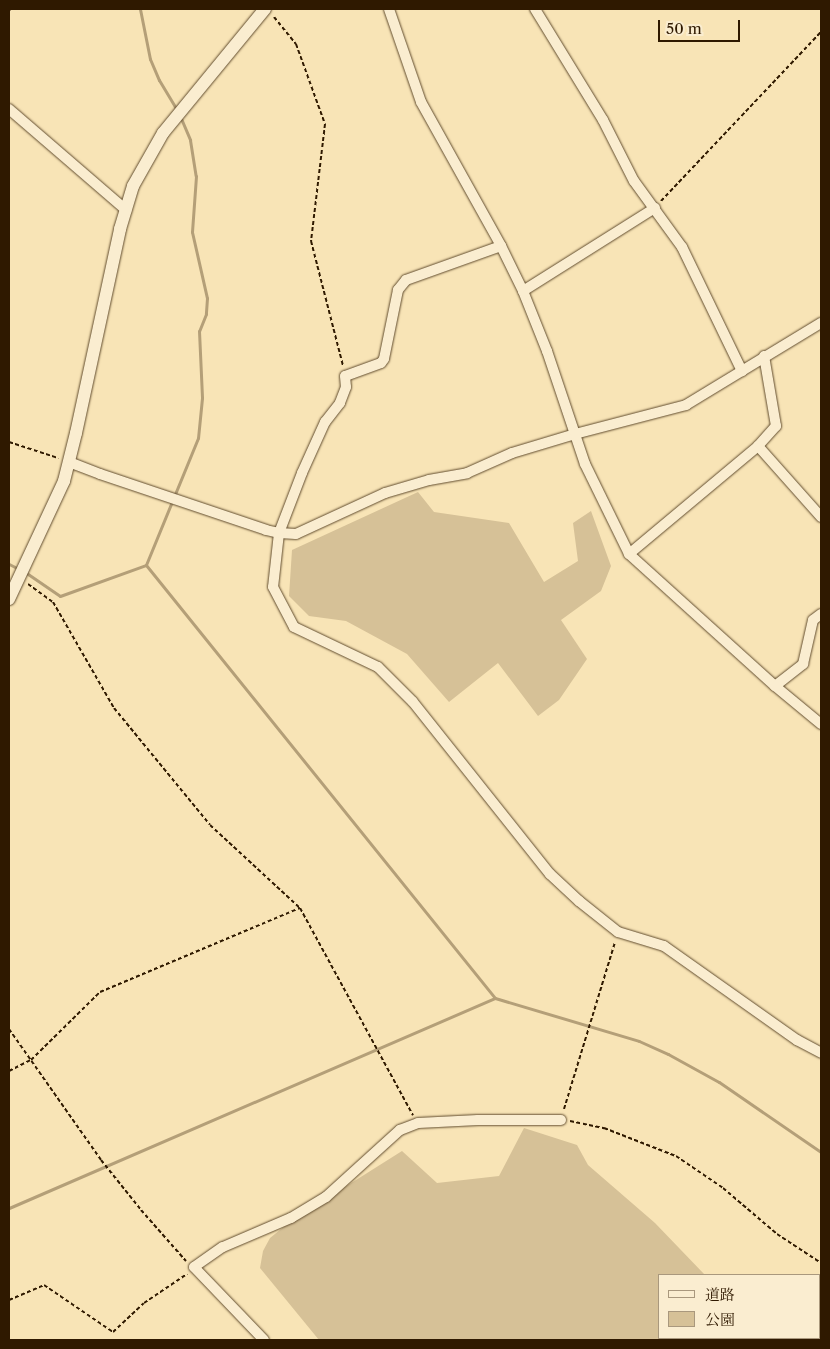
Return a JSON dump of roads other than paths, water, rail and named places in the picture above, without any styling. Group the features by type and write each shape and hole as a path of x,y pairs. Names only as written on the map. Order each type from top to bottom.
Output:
{"street":[{"path":"389,9 420,102 501,246 523,291 576,434 585,464 628,554 775,686 821,723"},
{"path":"534,9 603,120 634,181 682,247 742,371"},
{"path":"9,599 56,501 69,462 126,210 143,166 163,133 268,12"},
{"path":"9,109 126,210"},
{"path":"523,291 655,208"},
{"path":"501,246 406,280 398,290 384,358 380,363 345,376 346,387 340,403 325,422 279,533 273,587 294,626 378,667 413,702 550,874 618,932 664,946 797,1040 821,1054"},
{"path":"69,462 279,533 296,534 385,493 429,480 467,474 512,454 576,434 686,405 821,323"},
{"path":"628,554 758,446 776,426 764,356"},
{"path":"758,446 821,517"},
{"path":"775,686 803,664 813,620 821,614"},
{"path":"264,1340 194,1267 223,1247 292,1218 326,1197 400,1130 418,1123 478,1120 561,1120"}],"waterway":[{"path":"140,9 150,59 159,80 177,110"},
{"path":"180,116 190,140 196,176 192,232 207,298 206,314 199,331 202,398 198,438 146,565 495,998"},
{"path":"9,564 19,569"},
{"path":"25,572 60,596 146,565"},
{"path":"9,1208 495,998 639,1041 668,1054 719,1082 821,1152"}]}
